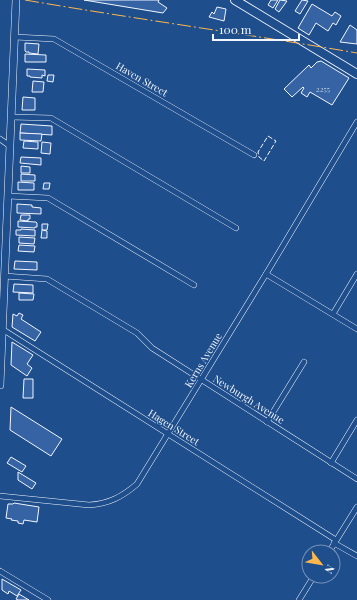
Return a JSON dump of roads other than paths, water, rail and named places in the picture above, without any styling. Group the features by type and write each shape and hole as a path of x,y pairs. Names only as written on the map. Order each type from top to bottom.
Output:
{"main road":[{"path":"0,385 2,302 16,0"},
{"path":"235,0 357,74"}],"street":[{"name":"Haven Street","path":"15,37 54,39 254,155"},
{"path":"11,117 51,118 236,228"},
{"name":"Kerns Avenue","path":"0,496 89,505 106,503 114,500 128,492 137,484 357,122"},
{"path":"0,139 10,146"},
{"path":"8,196 48,198 194,285"},
{"path":"266,274 357,329"},
{"path":"332,314 357,274"},
{"name":"Newburgh Avenue","path":"4,276 48,279 137,333 152,348 357,479"},
{"name":"Hagen Street","path":"2,329 357,556"},
{"path":"266,422 304,362"},
{"path":"331,463 357,420"},
{"path":"333,544 357,507"},
{"path":"0,571 48,600"},
{"path":"300,600 309,584"}]}
